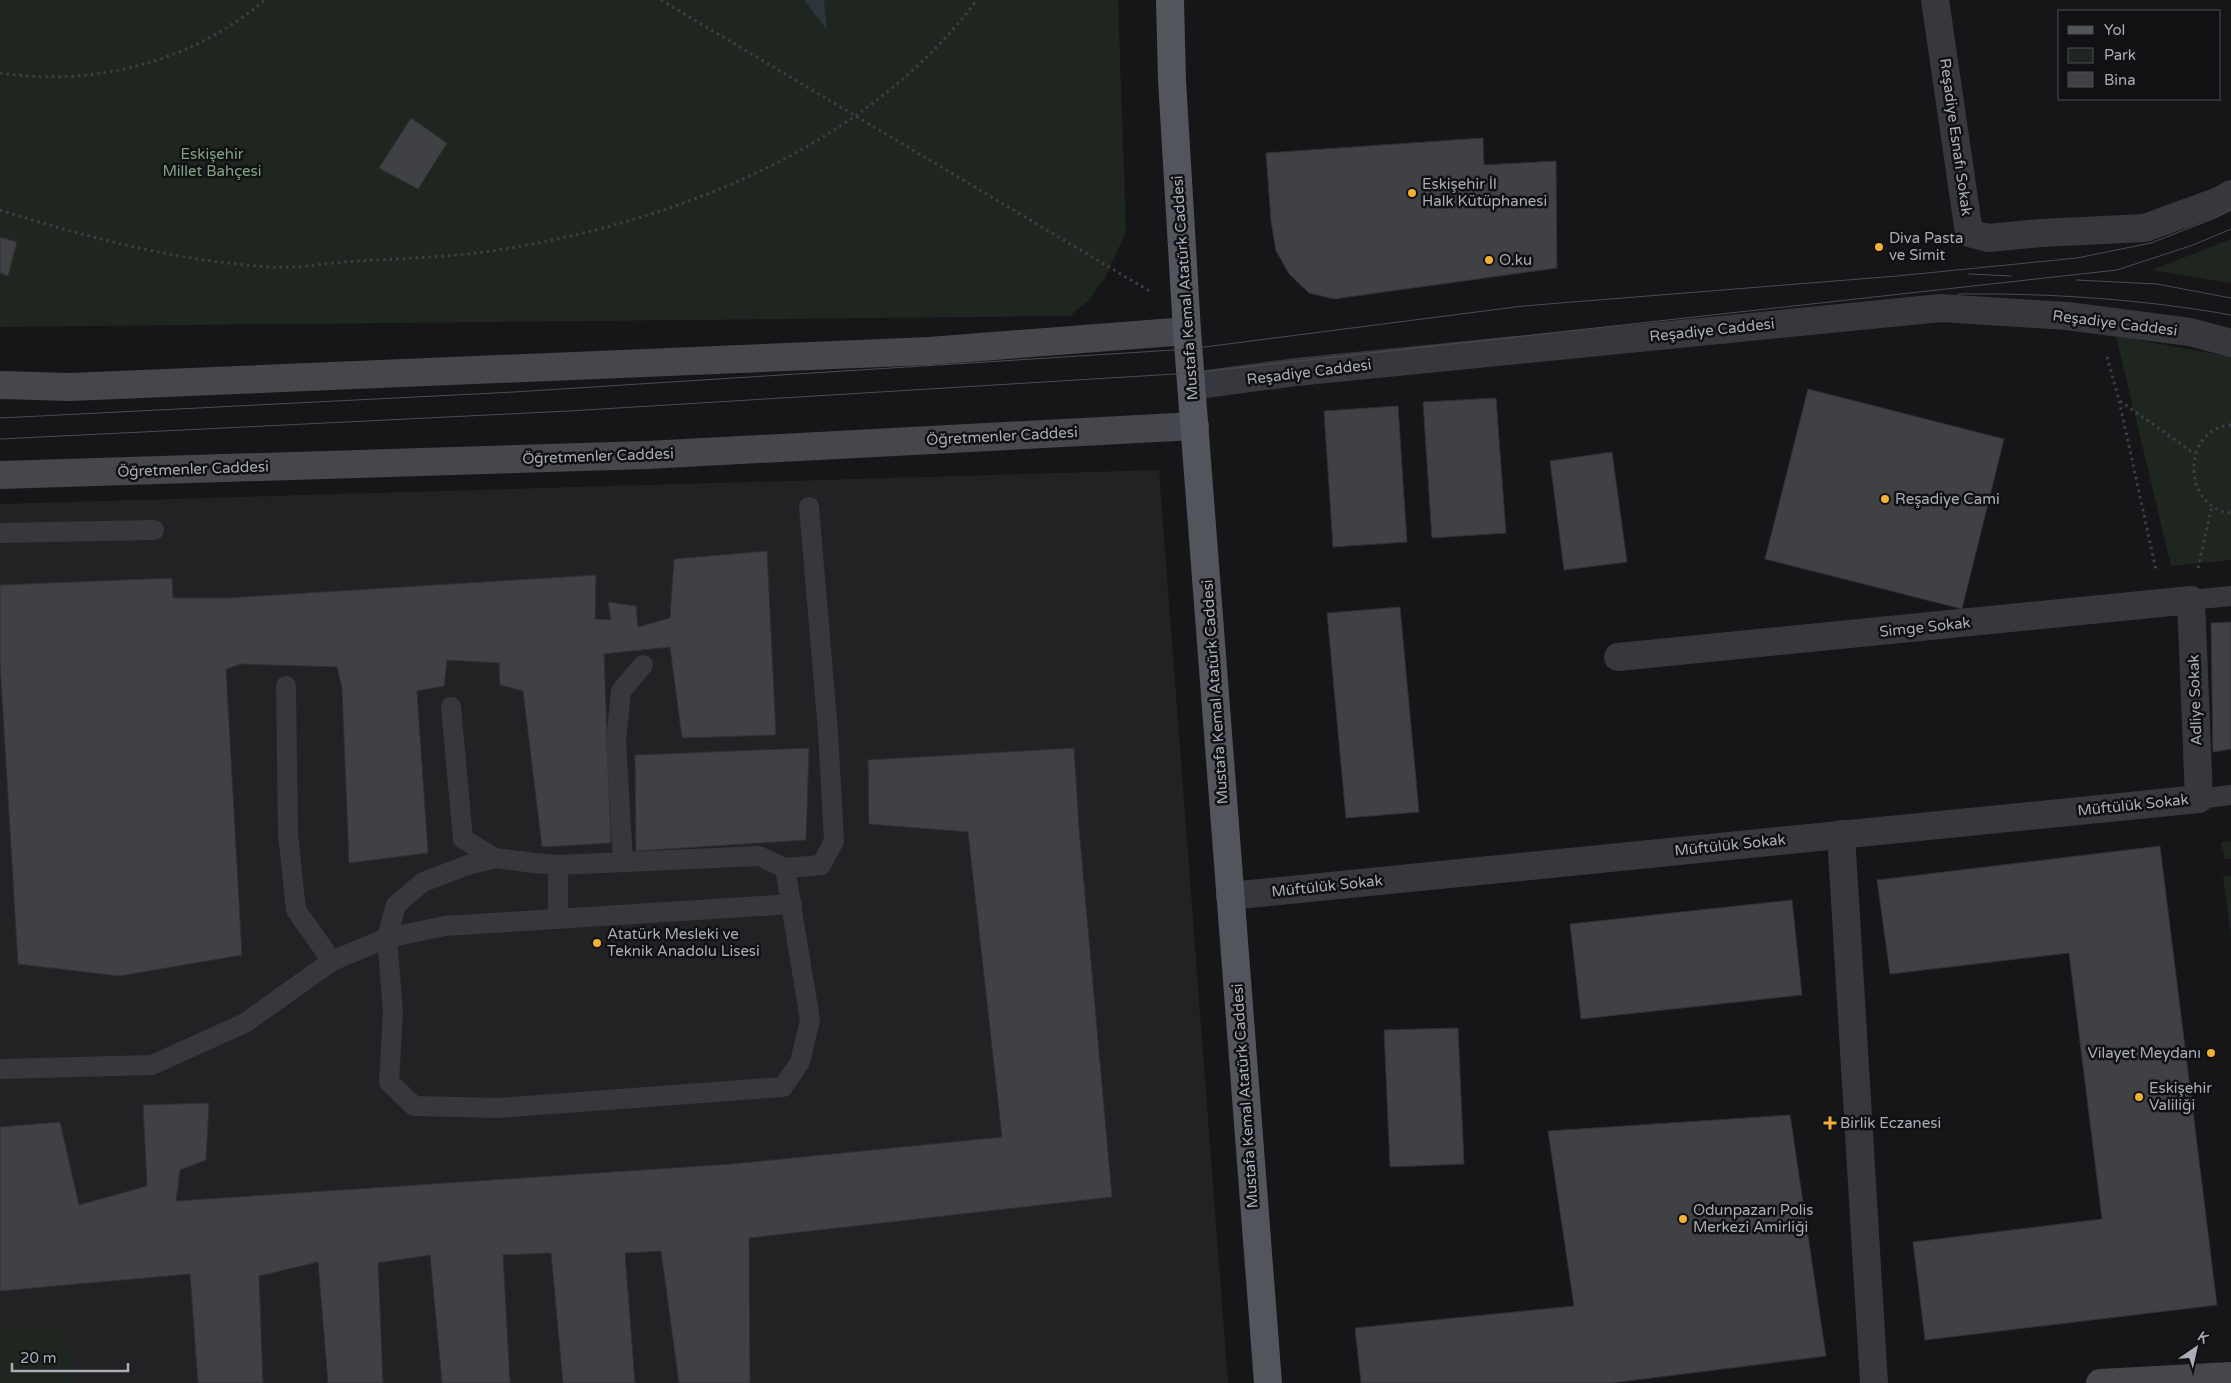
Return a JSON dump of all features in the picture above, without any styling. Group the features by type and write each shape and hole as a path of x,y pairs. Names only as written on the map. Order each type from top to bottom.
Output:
{"main road":[{"name":"Mustafa Kemal Atatürk Caddesi","path":"1170,0 1172,90 1187,331 1268,1383"},
{"path":"0,385 70,387 928,351 1187,331"},
{"name":"Öğretmenler Caddesi","path":"0,475 646,455 1195,426"},
{"path":"2100,1383 2167,1381 2231,1376"}],"street":[{"name":"Reşadiye Esnafı Sokak","path":"1935,0 1970,232 1988,238 2041,232 2145,228 2219,201 2231,194"},
{"name":"Reşadiye Caddesi","path":"1192,386 1335,368 1941,308 2066,316 2190,332 2231,343"},
{"name":"Simge Sokak","path":"1618,657 2191,600"},
{"name":"Adliye Sokak","path":"2191,600 2199,799"},
{"name":"Müftülük Sokak","path":"1230,896 2199,799"},
{"path":"1840,834 1874,1383"}],"lane":[{"path":"785,868 810,1020 800,1062 783,1087 498,1108 414,1106 388,1082 393,1012 387,938 396,905 423,882 468,865 495,858 558,864 759,856 785,868 821,865 834,840 828,732 809,508"},
{"path":"0,533 154,530"},
{"name":"Simge Sokak","path":"2191,600 2231,596"},
{"path":"623,862 616,741 621,691 643,665"},
{"path":"286,686 288,834 296,910 332,960"},
{"path":"451,706 463,839 495,858"},
{"name":"Müftülük Sokak","path":"2199,799 2231,795"},
{"path":"558,864 558,919"},
{"path":"0,1069 152,1066 245,1023 332,960 387,938 445,926 792,904"}],"path":[{"path":"0,73 40,77 65,77 90,75 140,65 187,49 209,38 252,11 265,0"},
{"path":"661,0 1152,292"},
{"path":"0,210 64,230 168,254 272,267 439,256 502,249 546,241 642,218 707,194 768,167 825,136 877,100 923,62 962,20 977,0"},
{"path":"2097,320 2119,400 2158,579 2191,600 2212,506"},
{"path":"2119,400 2195,454"},
{"path":"2231,425 2212,431 2202,441 2195,454 2192,468 2194,483 2201,496 2212,506 2231,513"}],"shaded area":[{"path":"804,0 824,0 827,30"},
{"name":"Atatürk Mesleki ve Teknik Anadolu Lisesi","path":"1159,470 1228,1383 0,1383 0,504"}],"green space":[{"name":"Eskişehir Millet Bahçesi","path":"0,0 1118,0 1126,232 1105,278 1089,300 1070,316 0,327"},
{"path":"2231,239 2231,283 2152,270"},
{"path":"2116,336 2231,357 2231,560 2171,566"},
{"path":"2231,841 2231,859 2225,859 2221,842"},
{"path":"2223,876 2231,876 2231,936"},
{"path":"66,1327 72,1383 0,1383 0,1331"}],"building":[{"path":"411,118 447,143 418,189 379,168"},
{"name":"Eskişehir İl Halk Kütüphanesi","path":"1483,138 1484,165 1556,161 1557,268 1334,299 1309,293 1289,274 1276,251 1271,221 1266,153"},
{"path":"0,237 17,242 8,276 0,273"},
{"name":"Reşadiye Cami","path":"1808,389 2004,439 1962,609 1765,559"},
{"path":"1496,398 1506,533 1432,538 1423,402"},
{"path":"1398,406 1407,542 1333,547 1324,411"},
{"path":"1612,452 1627,562 1564,570 1550,461"},
{"path":"767,551 776,735 682,738 670,647 604,654 611,843 542,847 523,691 500,685 499,663 447,660 444,686 417,691 428,853 349,863 342,688 337,667 241,664 226,669 242,955 119,976 18,964 0,663 0,585 172,578 173,598 227,598 596,575 595,619 611,620 608,602 636,606 638,627 670,618 674,559"},
{"path":"1400,607 1419,812 1346,818 1327,613"},
{"path":"2231,622 2231,749 2213,752 2211,623"},
{"path":"809,748 806,840 636,851 635,755"},
{"path":"1074,748 1079,828 1112,1197 749,1238 750,1383 679,1383 661,1251 625,1253 635,1383 563,1383 551,1253 503,1255 510,1383 442,1383 430,1255 378,1263 383,1383 328,1383 318,1262 259,1276 263,1383 198,1383 190,1274 0,1291 0,1127 60,1122 79,1205 147,1186 143,1105 209,1103 206,1160 180,1170 176,1201 732,1164 1002,1137 968,832 869,824 868,760"},
{"name":"Eskişehir Valiliği","path":"2160,846 2217,1305 1925,1340 1913,1242 2102,1219 2069,953 1890,974 1877,880"},
{"path":"1792,900 1802,995 1581,1019 1570,924"},
{"path":"1458,1028 1464,1164 1390,1167 1384,1030"},
{"name":"Odunpazarı Polis Merkezi Amirliği","path":"1790,1115 1826,1356 1612,1383 1361,1383 1355,1328 1574,1306 1548,1131"}],"tram line":[{"path":"0,418 514,392 1189,349 1523,306 1897,276 2077,258 2151,243 2231,210"},
{"path":"0,439 569,411 1191,373 2117,270 2193,245 2231,229"},
{"path":"1969,274 2011,276"},
{"path":"2076,280 2157,284 2231,298"},
{"path":"1958,294 2095,298 2197,309 2231,315"}],"place":[{"name":"Eskişehir İl Halk Kütüphanesi","path":"1412,193"},
{"name":"Diva Pasta ve Simit","path":"1879,247"},
{"name":"O.ku","path":"1489,260"},
{"name":"Reşadiye Cami","path":"1885,499"},
{"name":"Atatürk Mesleki ve Teknik Anadolu Lisesi","path":"597,943"},
{"name":"Vilayet Meydanı","path":"2211,1053"},
{"name":"Eskişehir Valiliği","path":"2139,1097"},
{"name":"Birlik Eczanesi","path":"1830,1123"},
{"name":"Odunpazarı Polis Merkezi Amirliği","path":"1683,1219"}]}
